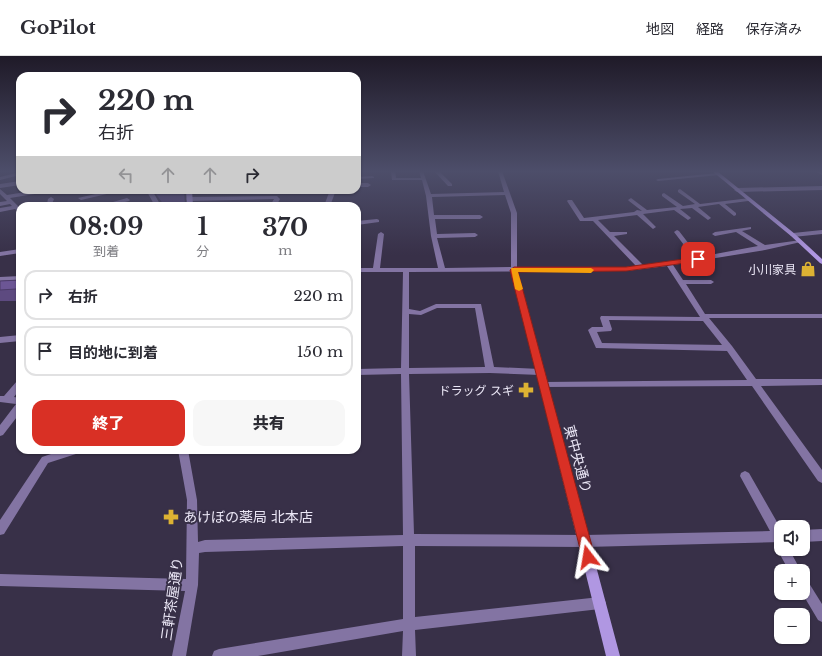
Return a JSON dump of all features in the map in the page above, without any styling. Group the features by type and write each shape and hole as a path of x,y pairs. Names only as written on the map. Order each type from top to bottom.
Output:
{"street":[{"path":"8,199 16,207"},
{"path":"429,199 434,236 442,270"},
{"path":"510,199 514,213 514,270"},
{"path":"670,199 681,207"},
{"path":"691,199 700,205"},
{"path":"570,201 582,220 748,199 822,262"},
{"path":"119,202 128,200"},
{"path":"630,200 645,211"},
{"path":"0,204 10,202"},
{"path":"720,202 734,214"},
{"path":"693,206 708,218"},
{"path":"675,208 688,218"},
{"path":"0,210 16,210"},
{"path":"637,212 653,227"},
{"path":"432,217 480,217"},
{"path":"594,218 642,268"},
{"path":"361,223 377,221"},
{"path":"715,234 749,228"},
{"path":"737,230 765,248"},
{"path":"611,234 625,232"},
{"path":"677,232 698,259"},
{"path":"793,236 822,232"},
{"path":"376,270 381,234"},
{"path":"434,236 475,235"},
{"path":"361,270 590,270 642,268 799,242"},
{"path":"0,254 16,252"},
{"path":"669,264 704,317 729,348 822,478"},
{"path":"406,270 405,372 409,540 409,656"},
{"name":"東中央通り","path":"514,270 585,541 613,656"},
{"path":"0,279 16,278"},
{"path":"681,282 711,282"},
{"path":"405,312 421,313 436,306 478,306 490,370"},
{"path":"729,348 600,346 592,330 608,329 604,318 822,316"},
{"path":"0,341 16,339"},
{"path":"361,372 490,370 540,372"},
{"path":"544,384 753,381 822,382"},
{"path":"4,399 16,387"},
{"path":"4,399 16,400"},
{"path":"0,432 16,411"},
{"path":"0,530 45,460 64,454"},
{"name":"三軒茶屋通り","path":"179,656 192,585 193,549 192,500 184,454"},
{"path":"745,476 774,529"},
{"path":"810,536 822,535"},
{"path":"193,549 205,546 409,540 585,541 774,538"},
{"path":"0,580 192,585"},
{"path":"810,596 822,616"},
{"path":"219,656 408,624 600,603"}],"shaded area":[{"path":"160,199 185,199 185,202 162,202"}],"building":[{"path":"16,280 16,289 0,290 0,281"}],"slow traffic":[{"path":"519,289 514,270 591,270"}],"place":[{"name":"小川家具","path":"808,269"},
{"name":"ドラッグ スギ","path":"526,390"},
{"name":"あけぼの薬局 北本店","path":"171,517"}],"route":[{"path":"588,557 514,270 626,269 642,268 698,259"}]}
